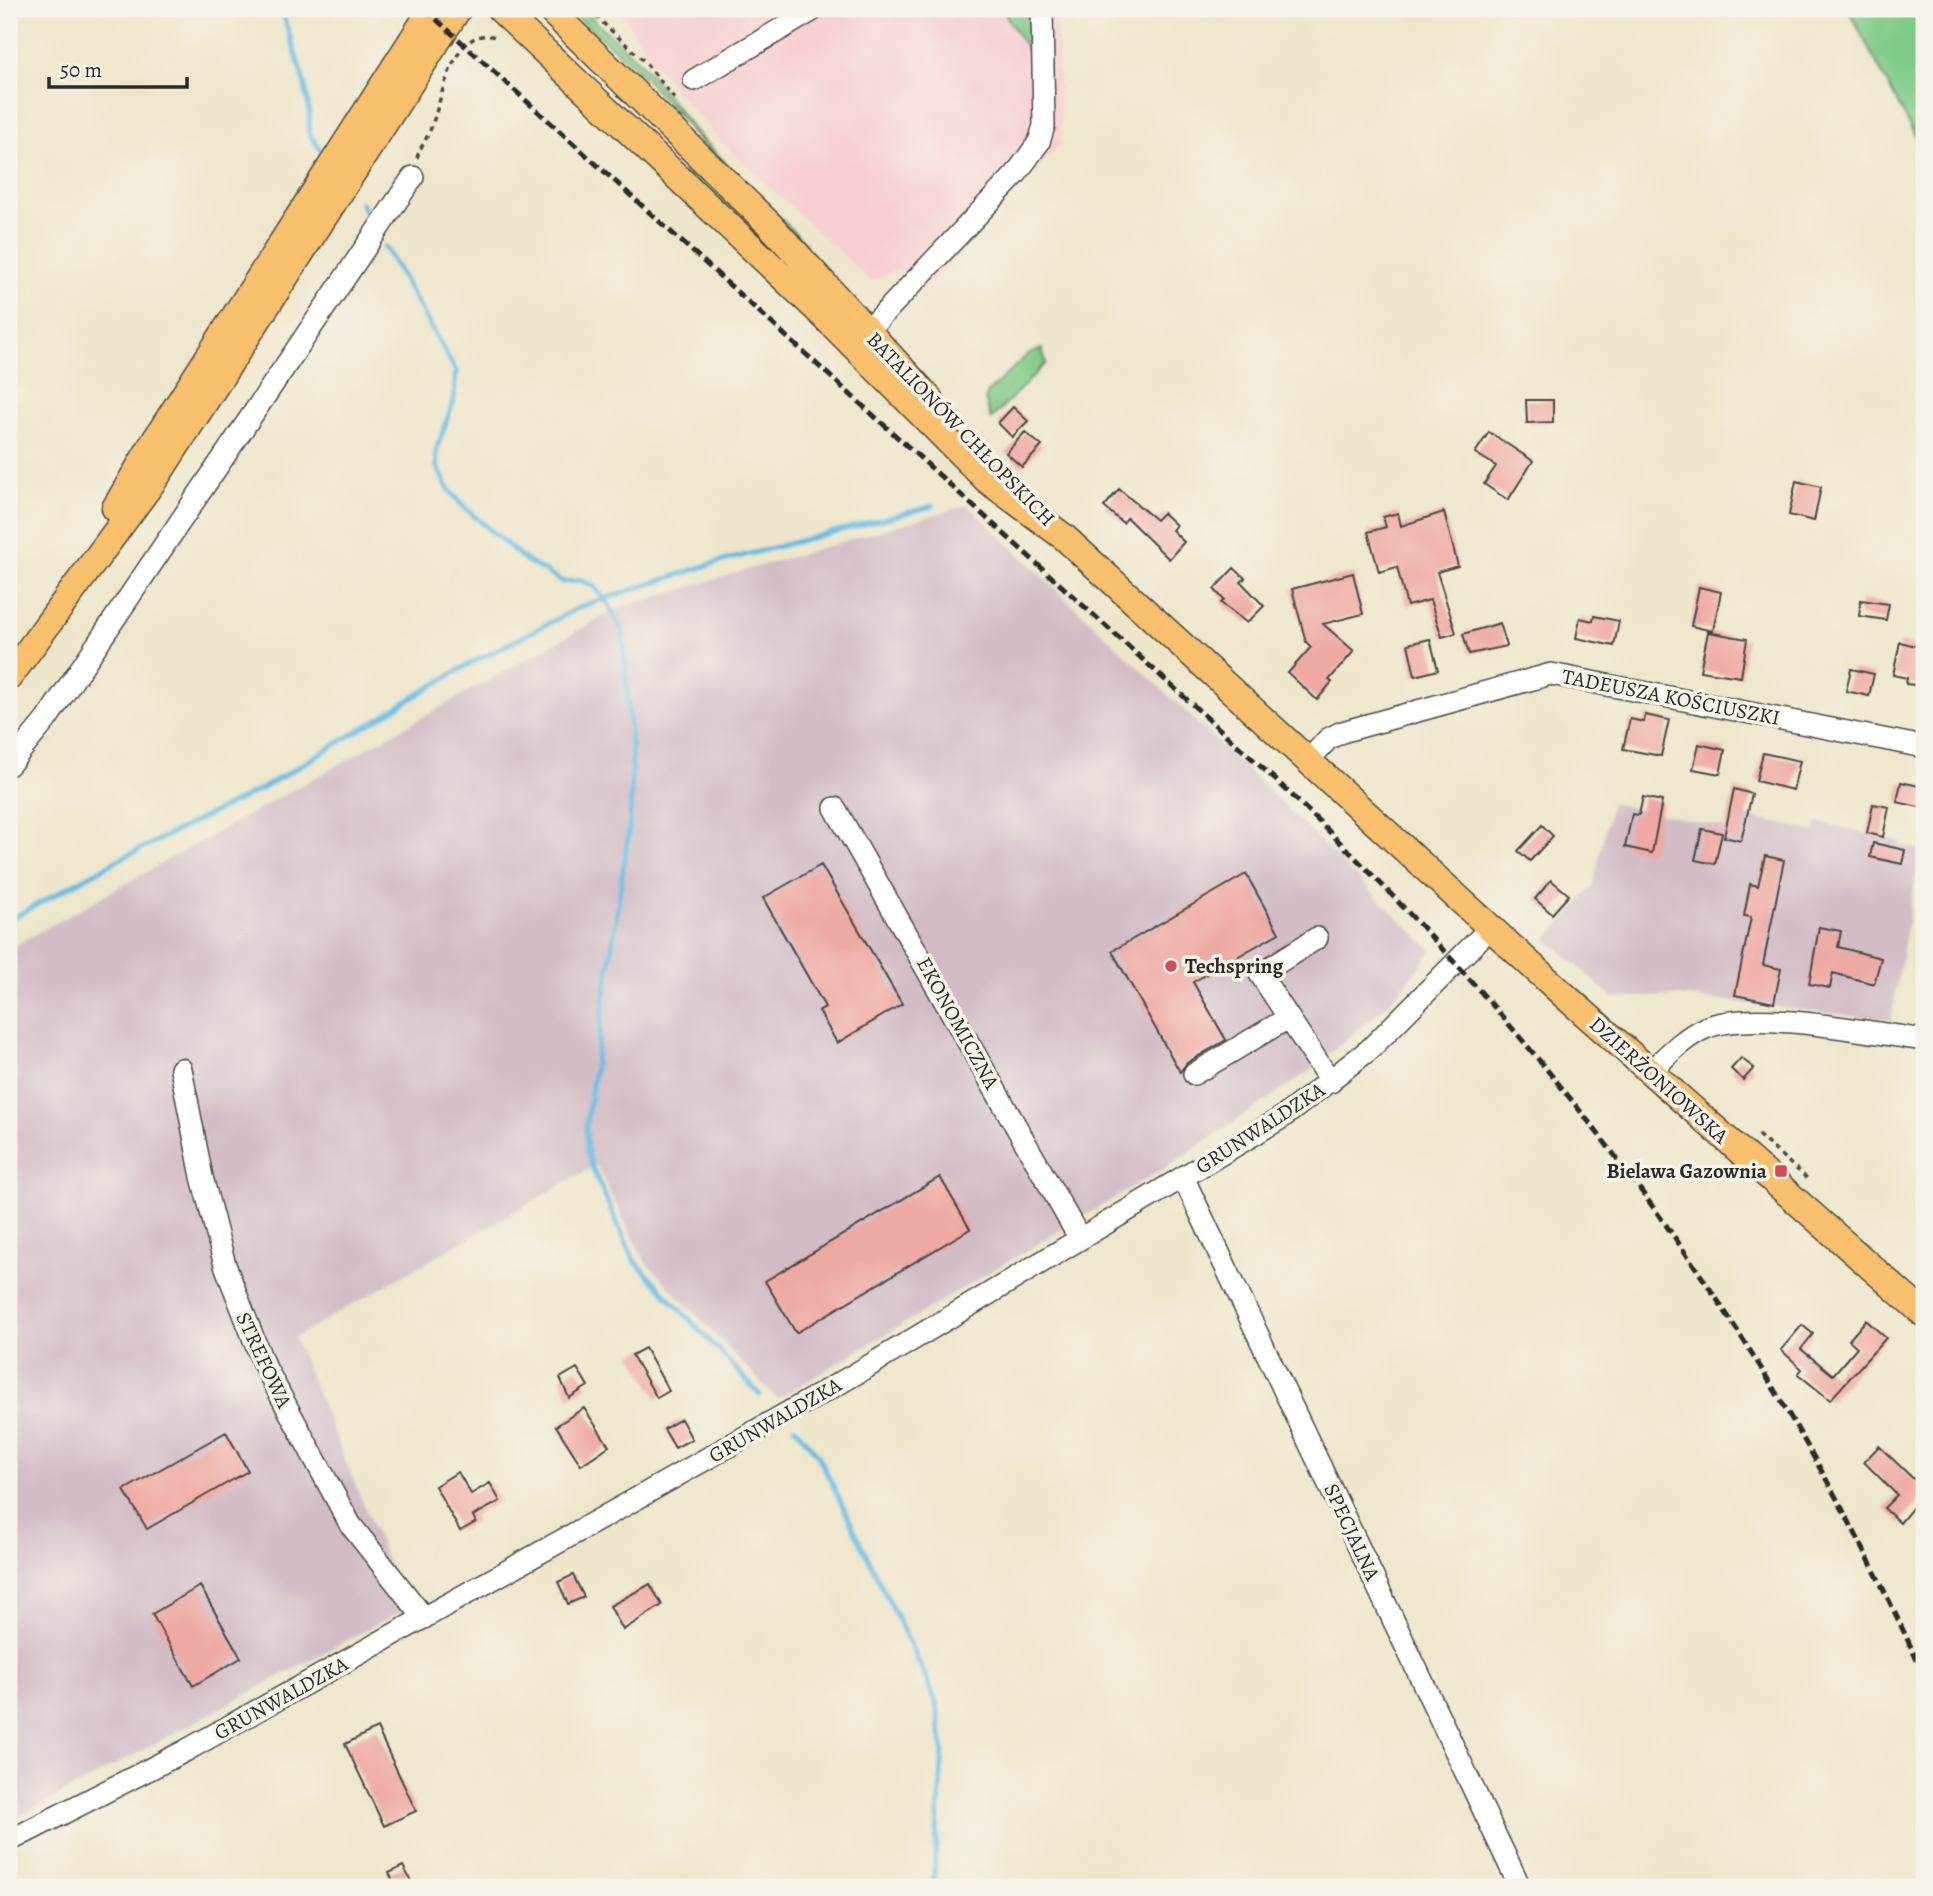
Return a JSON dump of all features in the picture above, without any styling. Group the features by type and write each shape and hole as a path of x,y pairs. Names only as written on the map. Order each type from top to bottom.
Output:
{"main road":[{"path":"51,619 152,445 432,9"},
{"path":"9,677 157,476 458,9"},
{"name":"BATALIONÓW CHŁOPSKICH","path":"500,9 861,338 1034,501 1065,537 1308,761"},
{"name":"BATALIONÓW CHŁOPSKICH","path":"549,9 770,225 861,338"},
{"name":"DZIERŻONIOWSKA","path":"1308,761 1650,1072 1924,1314"}],"street":[{"path":"694,79 815,9"},
{"path":"861,338 1016,174 1039,142 1044,126 1042,9"},
{"path":"9,765 46,720 413,177"},
{"name":"TADEUSZA KOŚCIUSZKI","path":"1308,761 1328,738 1342,732 1551,674 1924,747"},
{"name":"EKONOMICZNA","path":"835,807 1080,1239"},
{"name":"GRUNWALDZKA","path":"9,1841 185,1751 774,1421 1283,1116 1331,1083 1370,1049 1491,927"},
{"path":"1317,938 1260,974 1331,1083"},
{"path":"1194,1074 1288,1018"},
{"path":"1650,1072 1685,1040 1708,1027 1725,1023 1783,1023 1924,1041"},
{"name":"STREFOWA","path":"181,1069 202,1177 225,1265 242,1316 269,1375 350,1524 424,1618"},
{"name":"SPECJALNA","path":"1183,1177 1520,1887"}],"path":[{"path":"588,9 645,61 683,110"},
{"path":"413,177 417,154 430,131 457,55 475,38 491,36 505,41"}],"shaded area":[{"path":"618,9 1057,9 1061,143 925,290 898,269 872,282 717,138 661,72"},
{"path":"967,505 1255,777 1432,951 1393,1000 1308,1072 1170,1165 777,1399 645,1261 596,1165 294,1338 407,1608 9,1822 9,949 618,608"},
{"path":"1611,803 1725,828 1729,812 1815,832 1817,822 1883,837 1901,842 1901,846 1920,850 1891,1020 1679,996 1613,998 1547,939 1593,886"}],"green space":[{"path":"568,9 582,9 644,66 698,135 806,244 740,186 634,67"},
{"path":"1002,9 1029,9 1030,54"},
{"path":"1848,9 1924,9 1924,153"},
{"path":"691,162 757,231 756,236 682,172"},
{"path":"1042,349 1046,363 991,419 985,399 988,392 1027,355"}],"building":[{"path":"1526,400 1553,400 1553,422 1527,423"},
{"path":"1013,407 1028,421 1012,437 998,423"},
{"path":"1025,432 1042,446 1022,467 1006,453"},
{"path":"1489,432 1533,461 1508,500 1484,484 1496,466 1475,453"},
{"path":"1796,481 1821,487 1814,521 1789,515"},
{"path":"1119,489 1156,520 1163,513 1176,525 1172,530 1184,542 1169,559 1127,518 1123,523 1104,507"},
{"path":"1444,512 1458,566 1437,572 1456,633 1442,637 1430,600 1407,606 1397,567 1379,572 1368,532 1386,527 1383,517 1398,513 1401,526"},
{"path":"1234,568 1245,578 1241,582 1264,606 1247,623 1221,603 1224,600 1214,589"},
{"path":"1353,573 1363,614 1323,624 1354,651 1329,680 1332,682 1317,700 1288,673 1311,647 1306,642 1292,589"},
{"path":"1699,587 1721,592 1713,631 1691,626"},
{"path":"1861,600 1889,604 1886,620 1859,616"},
{"path":"1594,616 1619,621 1614,646 1576,638 1580,618 1593,621"},
{"path":"1500,623 1507,646 1469,654 1463,634"},
{"path":"1708,632 1747,639 1741,677 1700,671"},
{"path":"1430,639 1438,670 1415,676 1408,644"},
{"path":"1900,642 1924,648 1924,686 1906,684 1907,678 1893,675"},
{"path":"1851,669 1874,674 1869,696 1846,691"},
{"path":"1645,715 1669,720 1661,756 1623,749 1630,719 1644,722"},
{"path":"1699,744 1725,750 1720,774 1693,769"},
{"path":"1763,753 1800,761 1793,790 1756,781"},
{"path":"1901,782 1924,787 1924,808 1897,802"},
{"path":"1734,789 1752,794 1741,841 1724,837"},
{"path":"1643,797 1662,801 1652,853 1625,847 1632,814 1639,815"},
{"path":"1873,804 1889,807 1883,837 1867,833"},
{"path":"1542,825 1553,836 1530,861 1518,851"},
{"path":"1702,829 1722,833 1715,864 1695,860"},
{"path":"1873,843 1905,850 1902,864 1870,857"},
{"path":"1765,856 1784,860 1763,965 1781,969 1774,1003 1735,995 1751,917 1744,916 1750,884 1758,886"},
{"path":"821,865 902,1004 837,1043 819,1011 825,1007 763,898"},
{"name":"Techspring","path":"1246,874 1279,933 1193,982 1226,1040 1187,1063 1180,1072 1112,951"},
{"path":"1551,880 1569,895 1552,914 1535,899"},
{"path":"1819,927 1841,931 1838,947 1881,958 1874,984 1833,973 1830,988 1809,984"},
{"path":"1741,1058 1754,1068 1743,1080 1731,1069"},
{"path":"940,1177 970,1229 796,1333 765,1281"},
{"path":"1866,1320 1886,1338 1830,1400 1798,1374 1802,1369 1781,1350 1802,1325 1813,1334 1801,1349 1833,1375 1857,1347 1849,1340"},
{"path":"645,1348 669,1391 657,1398 632,1355"},
{"path":"577,1368 588,1386 569,1398 560,1378"},
{"path":"584,1408 609,1446 581,1465 556,1426"},
{"path":"681,1419 692,1439 675,1448 664,1429"},
{"path":"226,1432 248,1471 147,1529 124,1490"},
{"path":"1879,1446 1924,1489 1924,1494 1900,1523 1884,1508 1897,1495 1864,1462"},
{"path":"458,1472 471,1494 490,1483 500,1501 473,1516 476,1522 460,1531 435,1486"},
{"path":"573,1575 584,1597 568,1604 558,1582"},
{"path":"650,1584 662,1605 623,1630 610,1606"},
{"path":"200,1586 241,1658 193,1686 152,1614"},
{"path":"377,1728 416,1811 384,1826 345,1744"},
{"path":"403,1866 411,1881 396,1887 389,1873"}],"waterway":[{"path":"282,9 305,86 309,133 322,152"},
{"path":"361,203 370,220"},
{"path":"385,247 456,371 454,400 436,451 437,467 449,490 465,508 525,560 563,582 581,580 594,587 609,604 623,633 632,759 630,822 586,1127 587,1152 634,1260 760,1395"},
{"path":"9,920 114,862 263,788 464,667 582,606 715,563 933,506"},
{"path":"795,1427 818,1455 924,1673 937,1707 943,1750 933,1887"}],"railway":[{"path":"425,9 1279,783 1378,881 1473,983 1562,1088 1646,1198 1725,1311 1797,1428 1864,1550 1924,1676"}],"place":[{"name":"Techspring","path":"1171,966"},
{"name":"Bielawa Gazownia","path":"1781,1171"}]}
